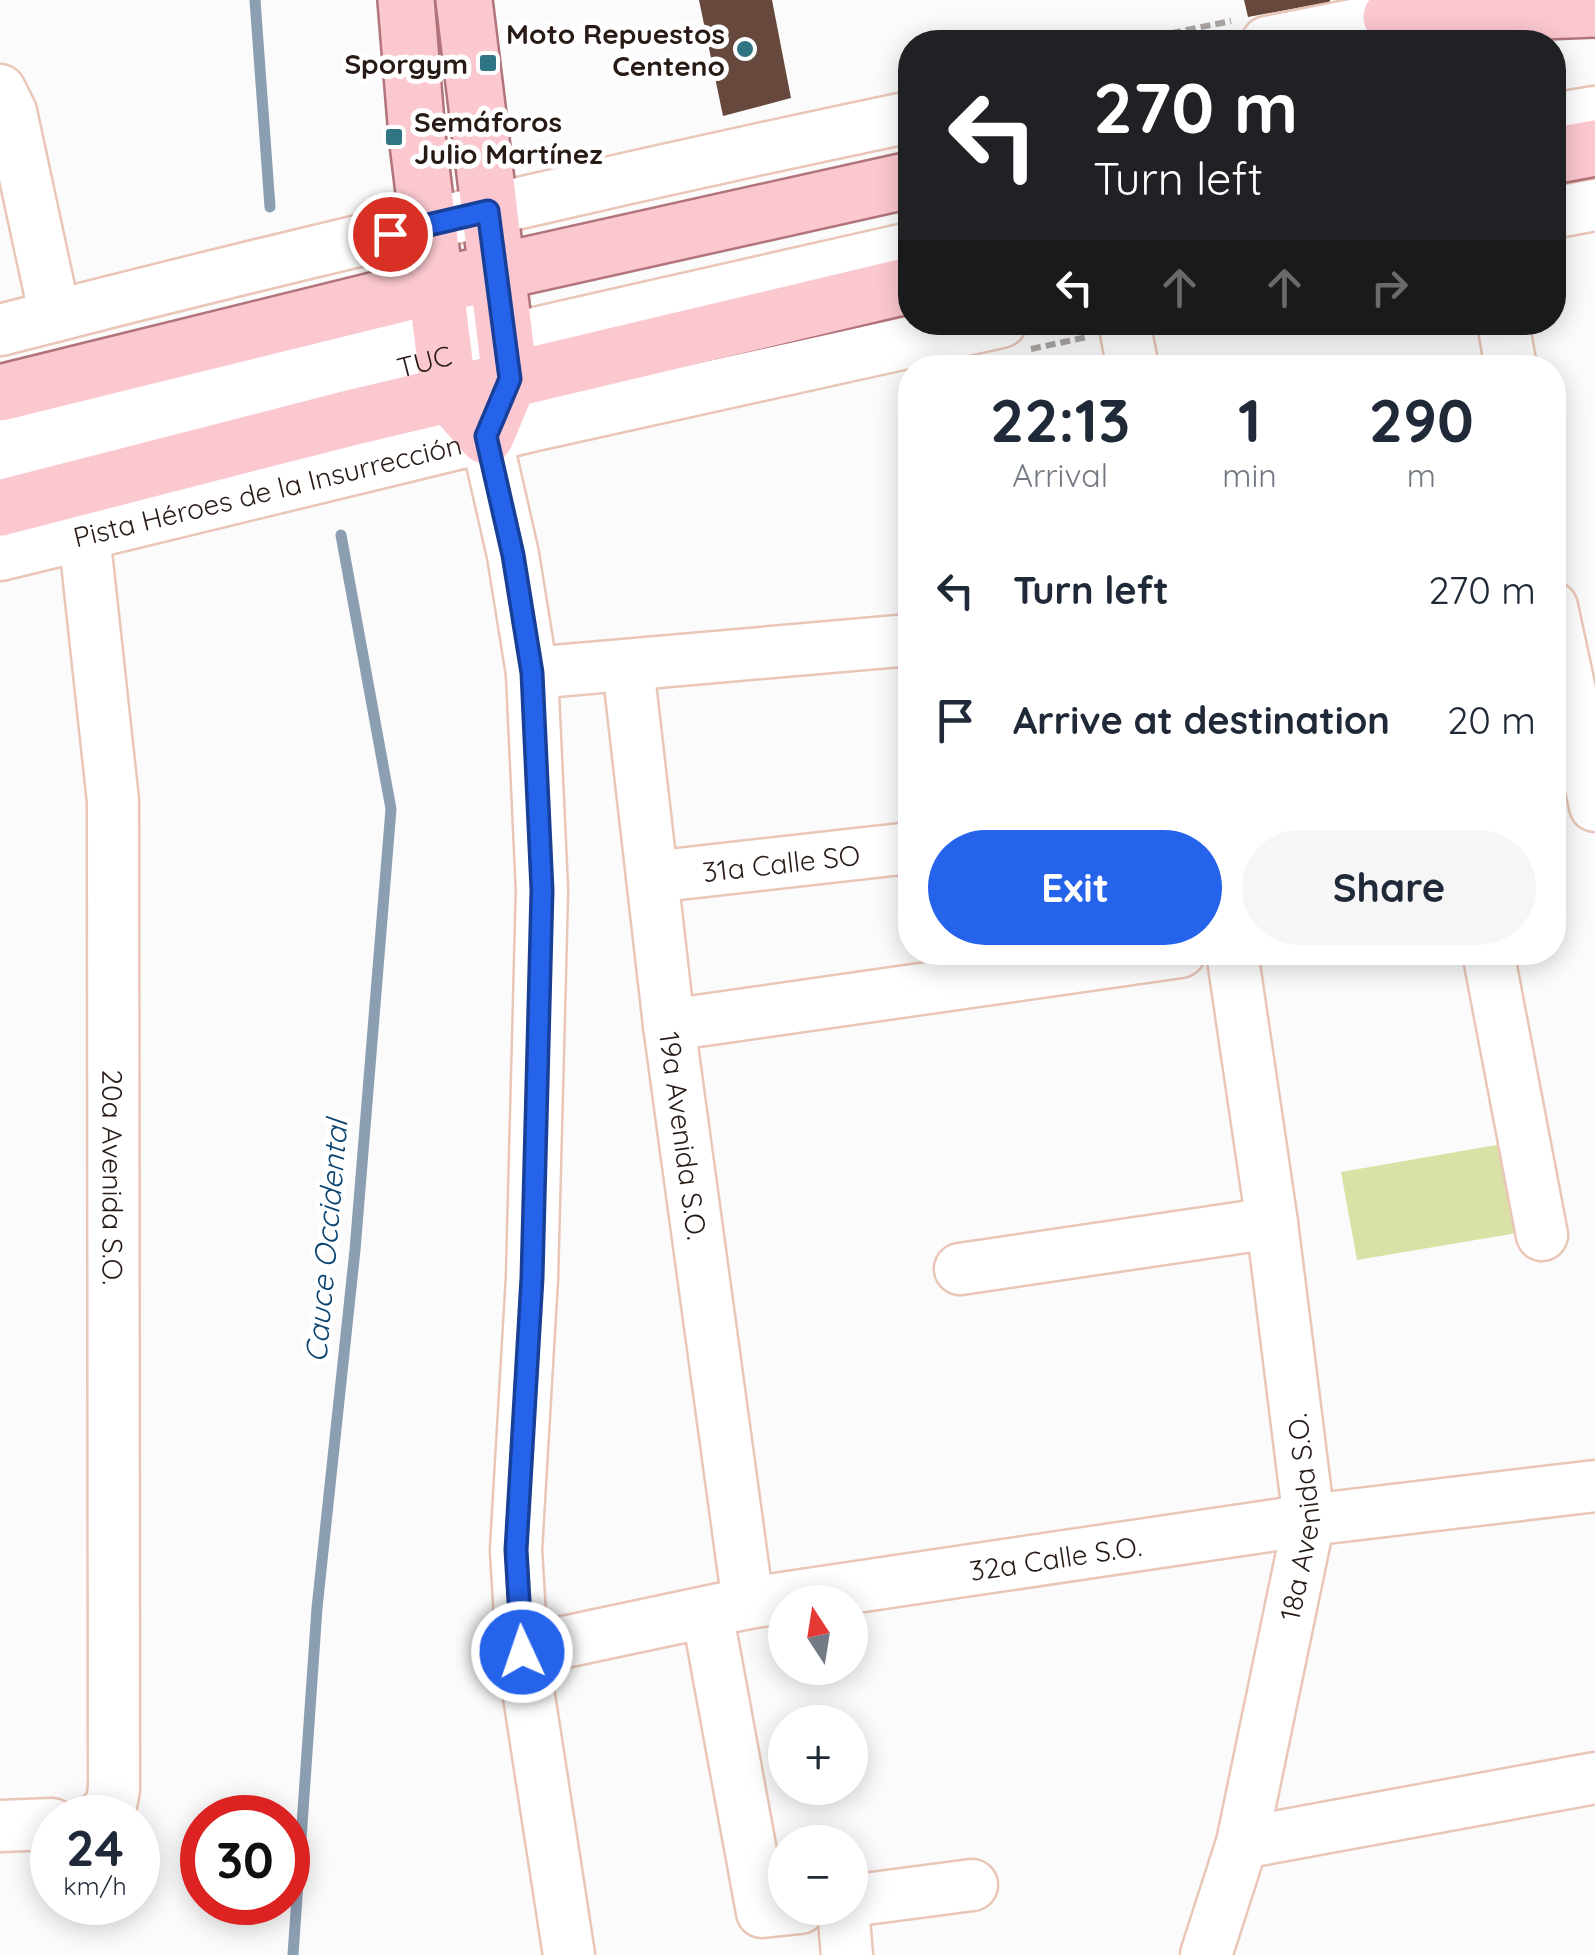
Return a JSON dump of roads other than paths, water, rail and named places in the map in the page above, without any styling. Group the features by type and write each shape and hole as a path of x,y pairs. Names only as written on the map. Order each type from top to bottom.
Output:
{"main road":[{"path":"406,0 441,339 486,436"},
{"path":"464,0 503,324 486,436"},
{"path":"1391,18 1595,8"},
{"path":"1566,45 1595,40"},
{"path":"1566,153 1595,148"},
{"path":"1566,169 1595,169"},
{"name":"Pista Héroes de la Insurrección","path":"0,393 441,339 503,324 898,184"},
{"name":"Pista Héroes de la Insurrección","path":"0,508 441,339 503,324 898,286"}],"street":[{"path":"1329,30 1482,0"},
{"path":"1566,84 1595,81"},
{"path":"0,90 12,112 55,316"},
{"path":"1566,117 1595,112"},
{"path":"0,330 428,225 898,120"},
{"path":"1566,210 1595,205"},
{"path":"503,324 898,219"},
{"path":"503,324 898,250"},
{"name":"Pista Héroes de la Insurrección","path":"913,355 1008,337"},
{"name":"TUC","path":"0,432 441,339"},
{"name":"TUC","path":"0,470 441,339"},
{"name":"Pista Héroes de la Insurrección","path":"0,554 486,436 898,358"},
{"path":"486,436 513,555 532,673 542,890 532,1278 516,1550 522,1652 569,1955"},
{"name":"20a Avenida S.O.","path":"84,534 113,820 113,1795"},
{"path":"532,673 898,641"},
{"name":"19a Avenida S.O.","path":"628,666 762,1912 768,1911"},
{"path":"1566,672 1595,806"},
{"name":"31a Calle SO","path":"652,878 898,849"},
{"path":"669,1025 1089,965"},
{"name":"18a Avenida S.O.","path":"1206,1955 1242,1844 1308,1520 1272,1223 1234,965"},
{"path":"1490,965 1542,1234"},
{"path":"960,1269 1272,1223"},
{"name":"32a Calle S.O.","path":"522,1652 728,1608 1308,1520 1595,1486"},
{"path":"1242,1844 1595,1778"},
{"path":"0,1826 30,1825"},
{"path":"868,1899 972,1886"},
{"path":"844,1925 848,1955"}],"waterway":[{"name":"Cauce Occidental","path":"255,0 270,207"},
{"name":"Cauce Occidental","path":"293,1955 317,1608 355,1250 391,809 341,535"}],"place":[{"name":"Moto Repuestos Centeno","path":"745,49"},
{"name":"Sporgym","path":"488,63"},
{"name":"Semáforos Julio Martínez","path":"394,137"}]}
